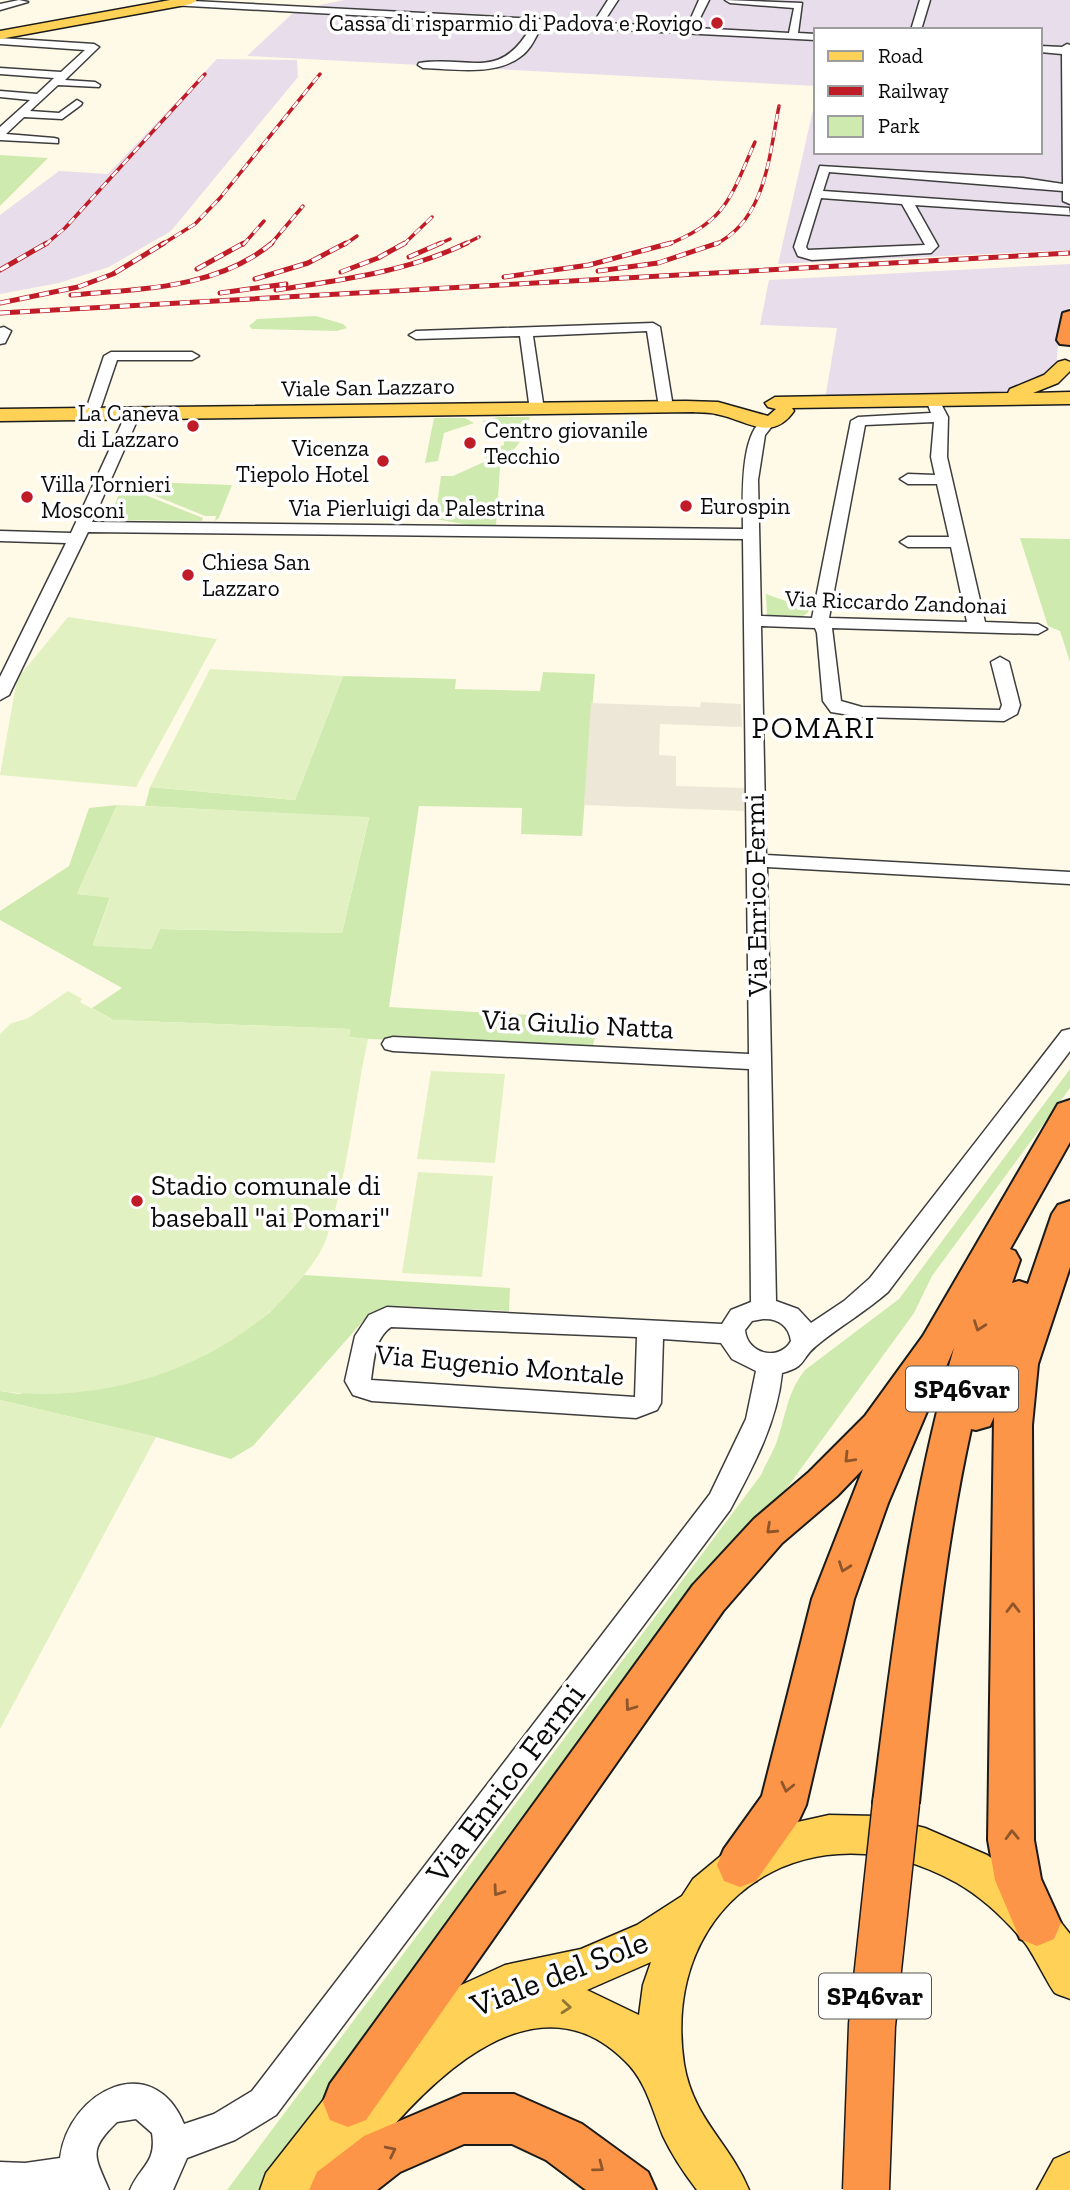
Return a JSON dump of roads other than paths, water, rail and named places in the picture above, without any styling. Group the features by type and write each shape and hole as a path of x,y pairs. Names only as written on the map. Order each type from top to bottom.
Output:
{"highway":[{"path":"1067,340 1070,317"},
{"path":"740,1865 783,1805 833,1599 867,1503 936,1346 1070,1112"},
{"name":"SP46var","path":"866,2190 872,2025 915,1640 938,1483 974,1340 1048,1148"},
{"name":"SP46var","path":"915,1640 956,1481 990,1372 1020,1293 1050,1224 1070,1187"},
{"path":"1037,1923 1018,1880 1011,1840 1013,1425 1018,1364 1070,1214"},
{"path":"348,2102 708,1598 768,1531 823,1484 878,1427 936,1346"},
{"path":"335,2190 383,2154 463,2119 514,2119 564,2142 629,2190"}],"main road":[{"path":"0,35 191,0"},
{"path":"978,400 1031,389 1067,374 1067,340"},
{"path":"744,411 776,412 859,403 1070,398"},
{"name":"Viale San Lazzaro","path":"0,408 665,401 744,411"},
{"path":"859,403 938,411 1070,405"},
{"name":"Viale San Lazzaro","path":"0,415 667,407 744,411"},
{"name":"Viale del Sole","path":"283,2190 348,2102 403,2047 464,2007 505,1987 594,1965 652,1940 695,1909 716,1885 740,1865 786,1842 837,1832 891,1836 945,1853 994,1882 1037,1923 1070,1977"},
{"name":"Viale del Sole","path":"695,1909 670,1958 659,2014 664,2074 678,2118 701,2159 726,2190"},
{"name":"Viale del Sole","path":"313,2190 367,2119 444,2044 528,2007 567,2006 609,2020 640,2043 664,2074"},
{"path":"1060,2190 1070,2175"}],"street":[{"path":"191,0 432,10 598,23 814,35"},
{"path":"598,23 613,0"},
{"path":"691,26 704,0"},
{"path":"730,0 799,5 794,32"},
{"path":"917,28 925,0"},
{"path":"0,7 26,1"},
{"path":"174,3 539,22 691,26 814,35"},
{"path":"423,65 492,64 513,58 520,53 539,22"},
{"path":"0,41 94,47 21,114 5,124 0,135 54,141"},
{"path":"10,55 41,44"},
{"path":"1042,47 1069,49 1068,226"},
{"path":"0,71 95,85"},
{"path":"0,94 39,97"},
{"path":"21,114 62,116 77,103"},
{"path":"907,201 932,246 926,250 812,256 803,253 800,247 824,169 1069,188"},
{"path":"817,194 1069,212"},
{"path":"416,335 653,327 665,401"},
{"path":"526,332 536,403"},
{"path":"94,407 111,356 192,356"},
{"name":"Via Enrico Fermi","path":"744,411 745,472 750,481"},
{"path":"977,626 939,457 938,411 858,421 820,622 826,633 832,701 837,708 850,711 1003,716 1008,714 1011,705 1000,662"},
{"name":"Via Enrico Fermi","path":"764,1309 750,481 758,435 776,412"},
{"path":"0,695 134,414"},
{"path":"908,479 944,480"},
{"name":"Via Pierluigi da Palestrina","path":"0,536 432,529 751,534"},
{"path":"908,542 959,542"},
{"name":"Via Riccardo Zandonai","path":"753,621 1038,629"},
{"path":"757,860 1070,878"},
{"path":"804,1341 802,1329 792,1318 779,1311 764,1309 745,1314 733,1326 732,1334 739,1351 758,1363 789,1361 796,1356 804,1341 879,1285 1070,1036"},
{"name":"Via Giulio Natta","path":"393,1044 759,1062"},
{"name":"Via Eugenio Montale","path":"650,1328 648,1403 636,1408 372,1391 362,1388 359,1381 368,1333 374,1323 387,1317 650,1328 732,1334"},
{"path":"792,1318 839,1317"},
{"name":"Via Enrico Fermi","path":"172,2146 223,2129 264,2103 720,1502 753,1440 769,1392 770,1364"},
{"path":"0,2180 85,2182 78,2152 85,2131 105,2109 121,2103 136,2102 151,2107 162,2116 170,2129 172,2146 169,2161 162,2176 148,2190"}],"railway":[{"path":"45,245 65,228 205,74"},
{"path":"161,245 195,224 220,198 320,74"},
{"path":"716,244 745,220 755,204 768,166 779,106"},
{"path":"670,243 702,227 715,217 740,178 755,142"},
{"path":"271,243 303,206"},
{"path":"403,245 432,217"},
{"path":"243,245 264,221"},
{"path":"344,245 357,236"},
{"path":"467,243 479,237"},
{"path":"437,245 450,239"},
{"path":"0,270 47,243"},
{"path":"0,303 78,287 113,274 164,243"},
{"path":"197,269 244,243"},
{"path":"71,295 150,288 202,278 227,270 271,243"},
{"path":"255,279 308,263 346,243"},
{"path":"341,272 378,258 405,243"},
{"path":"409,257 441,243"},
{"path":"276,290 397,268 467,243"},
{"path":"463,245 467,243"},
{"path":"504,277 589,265 670,243"},
{"path":"598,271 658,263 716,244"},
{"path":"0,313 1070,253"},
{"path":"220,293 286,284"}],"place":[{"name":"Cassa di risparmio di Padova e Rovigo","path":"717,23"},
{"name":"La Caneva di Lazzaro","path":"193,426"},
{"name":"Centro giovanile Tecchio","path":"470,443"},
{"name":"Vicenza Tiepolo Hotel","path":"383,461"},
{"name":"Villa Tornieri Mosconi","path":"27,497"},
{"name":"Eurospin","path":"686,506"},
{"name":"Chiesa San Lazzaro","path":"188,575"},
{"name":"Stadio comunale di baseball \"ai Pomari\"","path":"137,1201"}],"district":[{"name":"POMARI","path":"814,728"}]}
